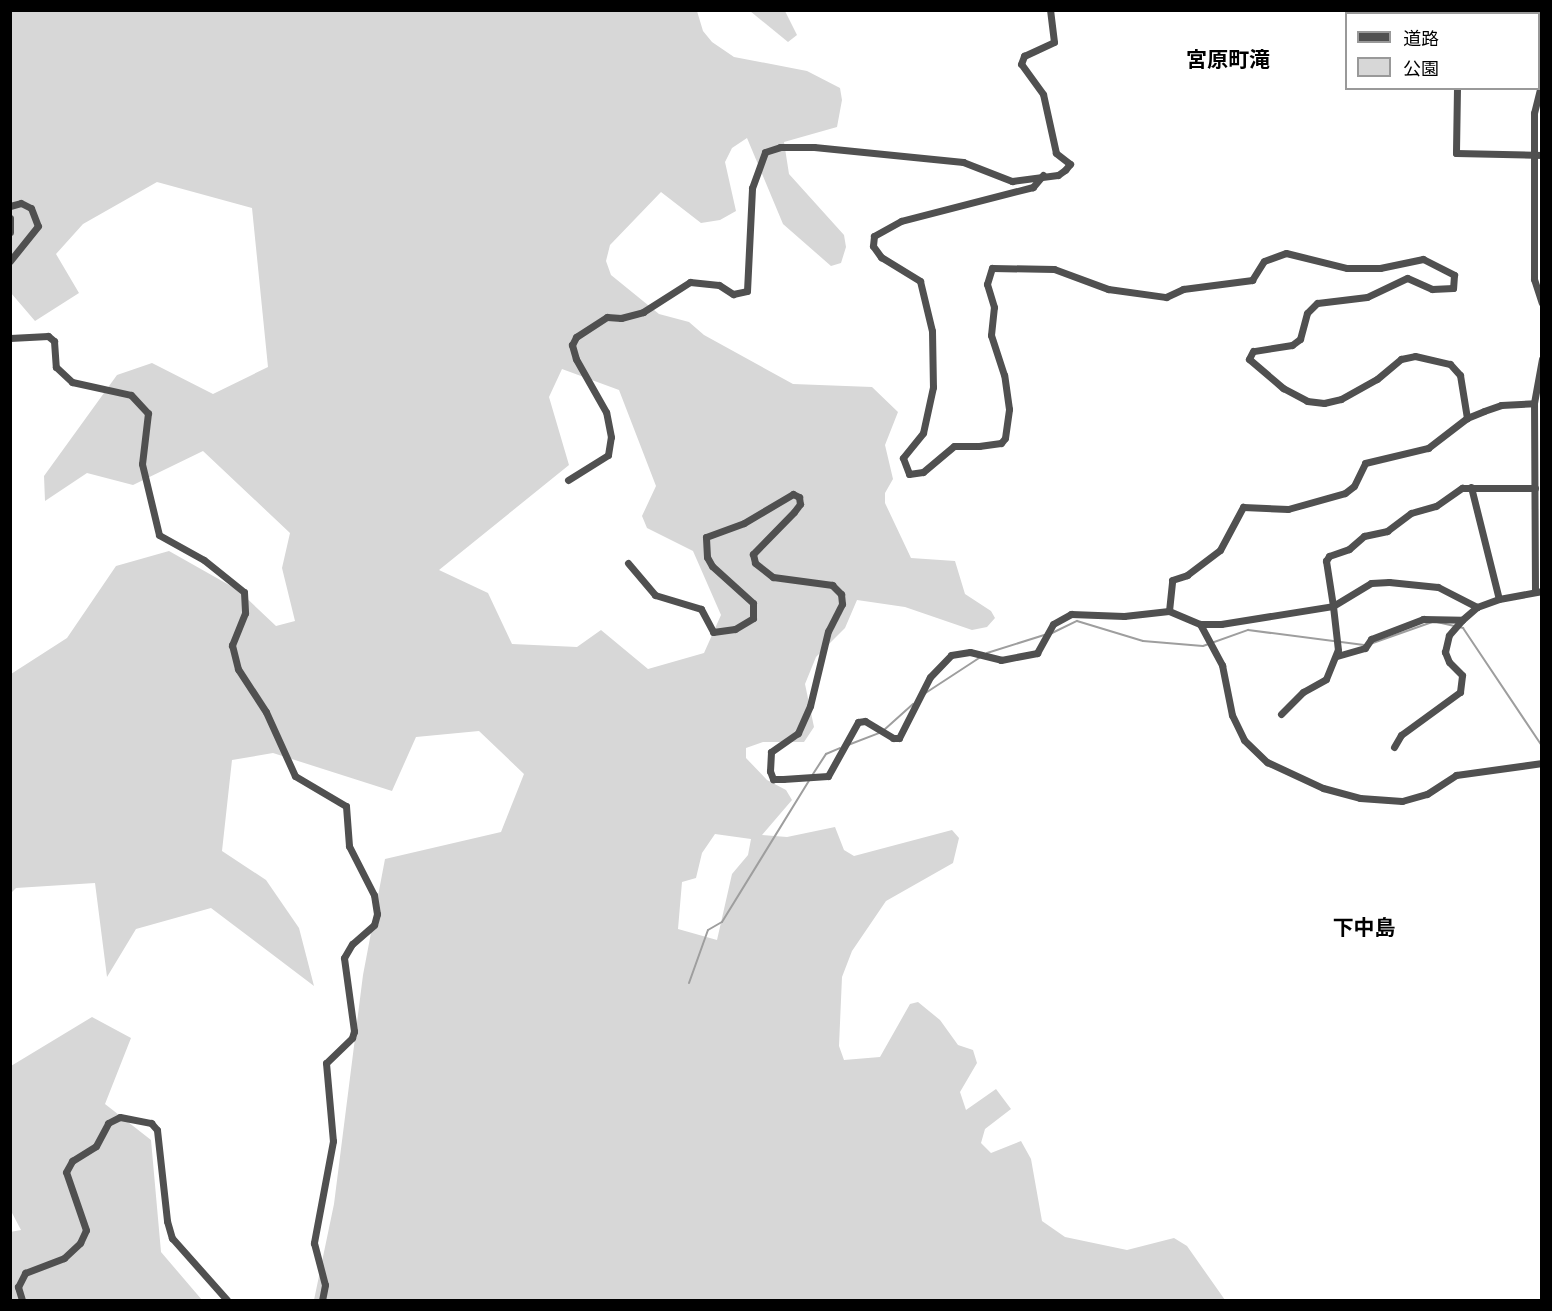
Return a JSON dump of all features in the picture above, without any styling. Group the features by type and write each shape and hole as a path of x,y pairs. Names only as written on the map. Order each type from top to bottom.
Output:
{"street":[{"path":"568,480 608,455 611,437 606,412 576,359 572,345 576,338 606,317 621,318 643,312 690,282 718,285 734,294 747,291 752,188 765,152 792,147 836,149 963,162 1012,181 1043,175 1058,175 1070,164 1056,153 1043,94 1021,64 1024,56 1054,42 1050,10"},
{"path":"1457,90 1456,153 1538,155"},
{"path":"1540,90 1534,113 1538,155 1538,279 1542,303"},
{"path":"1043,175 1033,187 901,221 874,236 873,246 881,256 920,281 932,331 933,387 923,433 903,459 909,474 923,472 954,446 1001,443 1005,438 1010,425 1009,409 1005,375 991,335 994,306 987,284 992,268 1054,269 1108,289 1166,297 1183,289 1252,280 1264,261 1286,253 1347,268 1380,267 1423,259 1454,276 1453,288 1432,289 1407,278 1367,297 1317,303 1307,313 1300,339 1292,345 1253,351 1249,359 1283,388 1307,401 1324,403 1341,399 1377,379 1401,359 1414,356 1450,364 1460,375 1467,418"},
{"path":"10,206 21,203 31,208 38,226 10,261"},
{"path":"10,218 10,232"},
{"path":"10,338 48,336 54,341 56,368 72,382 131,395 148,413 141,464 159,535 204,560 244,592 245,613 232,645 238,669 266,712 295,776 346,806 350,846 374,895 377,914 374,925 352,944 344,958 354,1031 352,1038 326,1063 333,1141 314,1243 325,1285 322,1300"},
{"path":"1394,747 1401,735 1460,692 1462,675 1445,652 1449,635 1477,607 1499,598 1538,591 1534,488 1534,403 1542,359"},
{"path":"1169,611 1172,580 1187,575 1220,550 1243,507 1288,509 1345,493 1354,486 1365,463 1428,448 1467,418 1501,405 1534,403"},
{"path":"1281,714 1303,692 1324,681 1337,656 1338,633 1328,556 1351,548 1364,536 1387,531 1411,513 1436,506 1458,490 1471,487 1534,488"},
{"path":"1471,487 1499,598"},
{"path":"628,563 655,595 701,609 713,632 735,629 753,618 753,603 712,566 707,557 706,537 744,523 793,494 799,497 800,504 794,512 753,554 755,564 773,577 832,585 841,594 842,604 828,631 810,706 798,734 771,752 773,779 828,776 858,722 865,721 893,738 899,738 930,677 951,655 970,652 1000,660 1037,653 1053,624 1071,614 1124,616 1169,611 1200,624 1221,624 1333,606 1371,583 1405,582 1438,587 1477,607"},
{"path":"1337,656 1365,648 1371,639 1423,619 1462,621"},
{"path":"1200,624 1222,665 1232,715 1244,740 1267,762 1323,788 1360,798 1401,801 1427,794 1456,775 1542,763"},
{"path":"22,1300 18,1287 25,1273 64,1258 80,1243 86,1230 66,1172 72,1161 96,1146 108,1123 120,1117 151,1123 157,1130 167,1221 172,1238 227,1300"}],"green space":[{"path":"11,11 697,11 703,31 712,42 734,57 807,71 840,88 842,100 837,127 784,142 789,174 844,235 846,247 841,263 831,266 783,224 747,138 732,148 725,162 736,211 720,220 701,223 661,192 610,245 606,261 611,275 659,314 689,322 704,335 793,384 872,387 898,412 885,445 893,479 885,493 885,503 911,558 955,561 965,594 991,611 995,618 987,627 972,630 905,607 857,600 845,628 816,657 805,684 814,727 804,742 763,742 746,748 746,758 767,780 786,790 792,800 762,835 787,837 835,827 844,850 854,856 952,830 959,838 953,863 886,901 852,951 842,977 839,1046 844,1060 880,1057 910,1004 918,1002 940,1020 958,1045 973,1050 977,1063 960,1092 966,1110 996,1089 1011,1109 985,1129 981,1143 991,1153 1021,1141 1031,1159 1042,1221 1065,1237 1127,1250 1174,1238 1187,1246 1225,1300 314,1300 334,1204 363,975 385,859 501,832 524,774 479,731 416,737 392,791 273,753 232,760 222,851 266,880 299,928 314,986 211,908 136,929 107,977 95,883 16,888 11,893 11,674 67,638 116,566 169,551 238,590 276,626 295,621 282,568 290,533 203,451 133,485 87,473 45,501 44,476 117,375 152,363 213,394 268,367 252,208 157,182 83,224 56,254 79,293 35,321 11,293","holes":["562,369 619,390 656,486 642,516 647,528 693,551 721,615 704,653 648,669 601,630 577,647 512,644 488,593 439,570 569,465 549,397","715,834 751,839 748,855 732,874 717,940 678,929 682,882 696,878 702,853"]},
{"path":"750,11 785,11 797,35 788,42"},
{"path":"92,1017 131,1038 105,1104 151,1140 161,1252 202,1300 11,1300 10,1232 21,1230 11,1211 11,1066"}],"waterway":[{"path":"1050,634 1077,621 1143,641 1203,646 1248,630 1364,645"},
{"path":"1370,644 1432,622"},
{"path":"1437,622 1463,628 1542,746"},
{"path":"987,653 1044,635"},
{"path":"924,694 982,656"},
{"path":"884,730 913,704"},
{"path":"848,745 879,733"},
{"path":"813,774 826,754 840,748"},
{"path":"689,983 708,930 722,922 810,779"}],"district":[{"name":"宮原町滝","path":"1228,61"},
{"name":"下中島","path":"1364,929"}]}
